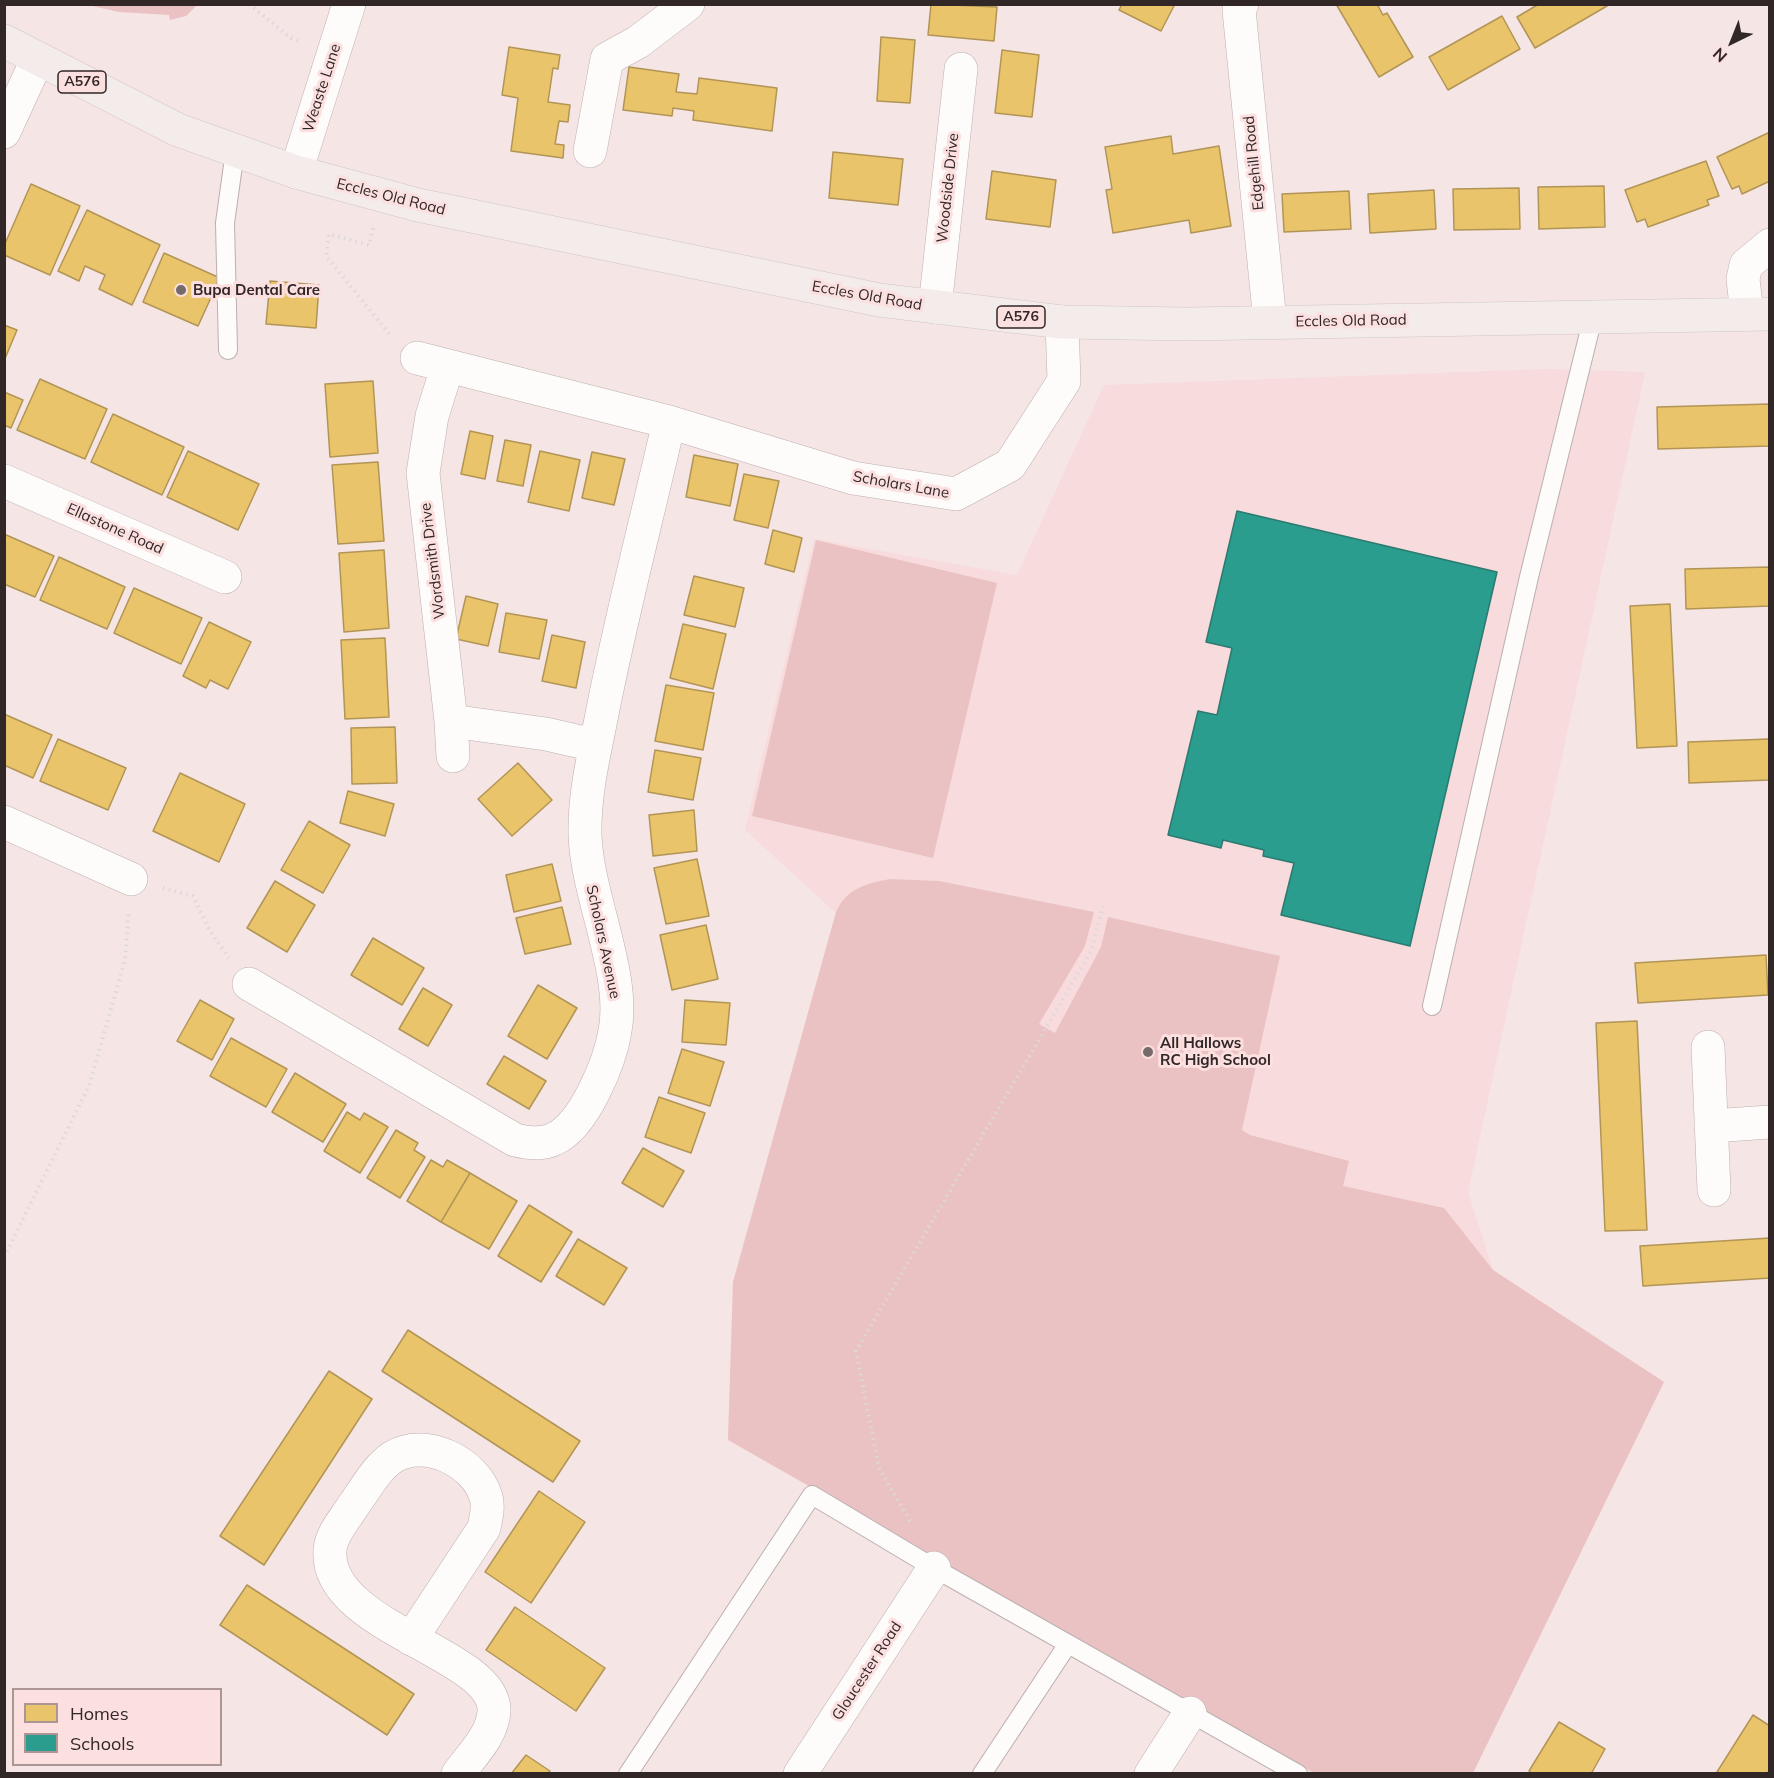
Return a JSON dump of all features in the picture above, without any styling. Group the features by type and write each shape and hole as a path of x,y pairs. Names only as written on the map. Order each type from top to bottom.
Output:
{"main road":[{"name":"Eccles Old Road","path":"4,41 37,60 178,130 296,172 380,196 879,300 1062,322 1270,322 1759,314"}],"street":[{"name":"Weaste Lane","path":"296,172 349,4"},
{"path":"590,151 607,59 638,42 688,4"},
{"name":"Edgehill Road","path":"1242,4 1239,10 1270,322"},
{"path":"4,132 37,60"},
{"name":"Woodside Drive","path":"935,307 962,69"},
{"path":"1759,314 1743,279 1746,265 1770,245"},
{"name":"Scholars Lane","path":"669,422 853,478 956,494 1010,465 1064,381 1062,322"},
{"path":"432,363 669,422"},
{"name":"Wordsmith Drive","path":"432,363 432,416 423,472 453,756"},
{"name":"Scholars Avenue","path":"249,984 515,1140 543,1143 564,1134 572,1126 598,1082 616,1030 617,1002 607,945 588,869 585,834 594,745 669,422"},
{"name":"Ellastone Road","path":"4,482 225,578"},
{"path":"451,721 546,734 594,745"},
{"path":"4,822 131,879"},
{"path":"1708,1047 1714,1190"},
{"path":"1711,1126 1770,1122"},
{"path":"411,1639 484,1528 488,1512 486,1497 479,1481 467,1469 440,1452 423,1450 407,1450 381,1466 339,1527 330,1548 333,1572 345,1592 356,1603 411,1639 479,1680 489,1691 494,1710 492,1722 486,1737 458,1773"},
{"name":"Gloucester Road","path":"800,1773 934,1568"},
{"path":"1151,1773 1190,1713"}],"lane":[{"path":"228,350 225,223 235,151"},
{"path":"1432,1006 1527,589 1593,317"},
{"path":"628,1773 812,1495 934,1568 1298,1773"},
{"path":"982,1773 1068,1644"}],"path":[{"path":"249,4 291,38 334,53"},
{"path":"380,196 369,245 329,234 326,256 388,334 432,363"},
{"path":"4,1257 89,1086 125,960 131,879 193,896 210,931 249,984"},
{"path":"915,1528 879,1468 856,1351 1091,951 1103,906"}],"shaded area":[{"path":"197,4 186,16 170,20 169,15 119,12 88,5"},
{"name":"All Hallows RC High School","path":"1547,369 1645,372 1468,1192 1493,1270 1664,1382 1473,1773 1314,1773 728,1440 733,1282 836,913 745,830 814,539 1017,575 1104,385"},
{"path":"816,540 997,583 933,858 752,816"},
{"path":"890,879 939,881 1094,912 1085,946 1039,1024 1055,1033 1101,947 1108,917 1280,956 1242,1130 1250,1135 1349,1161 1343,1186 1444,1208 1493,1270 1664,1382 1473,1773 1314,1773 728,1440 733,1282 836,912 851,892"}],"building: Homes":[{"path":"931,4 997,7 994,41 928,35"},
{"path":"1122,4 1175,4 1161,31 1119,10"},
{"path":"1336,4 1377,4 1383,15 1387,13 1413,57 1379,77"},
{"path":"1539,4 1606,4 1607,6 1535,48 1517,17"},
{"path":"1502,16 1520,49 1448,90 1429,57"},
{"path":"881,37 915,40 910,103 877,101"},
{"path":"509,47 560,55 558,69 553,68 548,102 570,105 568,122 559,121 555,144 564,145 563,158 511,151 518,98 502,95"},
{"path":"1002,50 1039,55 1032,117 995,113"},
{"path":"629,67 679,74 676,92 697,94 699,78 777,88 772,131 693,120 694,111 673,108 672,116 623,110"},
{"path":"1770,132 1770,181 1742,194 1739,186 1732,189 1717,157"},
{"path":"1171,136 1173,154 1219,146 1231,226 1191,233 1189,220 1113,233 1106,190 1112,189 1105,147"},
{"path":"833,152 903,159 898,205 829,198"},
{"path":"1706,161 1719,196 1707,200 1709,205 1648,227 1645,219 1637,222 1625,190"},
{"path":"992,171 1056,180 1050,227 986,219"},
{"path":"31,184 80,206 50,275 4,255 4,246"},
{"path":"1604,186 1605,227 1539,229 1538,187"},
{"path":"1519,188 1520,229 1454,230 1453,189"},
{"path":"1434,190 1436,229 1370,233 1368,194"},
{"path":"1349,191 1351,229 1284,232 1282,194"},
{"path":"87,210 160,245 132,305 99,289 105,275 85,266 79,281 58,271"},
{"name":"Bupa Dental Care","path":"164,253 220,278 198,326 143,302"},
{"path":"270,281 319,285 316,328 266,324"},
{"path":"4,325 17,330 4,361"},
{"path":"40,379 107,409 85,459 17,430"},
{"path":"373,381 378,453 330,457 325,384"},
{"path":"4,392 23,400 11,428 4,425"},
{"path":"1770,404 1770,446 1658,449 1657,407"},
{"path":"113,414 184,447 162,495 91,462"},
{"path":"470,431 493,436 485,479 461,474"},
{"path":"505,440 531,445 523,486 497,481"},
{"path":"188,451 259,484 238,530 167,497"},
{"path":"540,451 580,460 569,511 528,502"},
{"path":"592,452 625,459 614,505 582,498"},
{"path":"694,455 738,464 730,506 686,497"},
{"path":"378,462 384,541 338,544 332,465"},
{"path":"744,474 779,481 768,528 734,520"},
{"path":"773,530 802,538 794,572 765,564"},
{"path":"4,534 54,556 35,597 4,584"},
{"path":"384,550 389,628 344,632 339,553"},
{"path":"59,557 125,587 107,629 40,600"},
{"path":"1770,567 1770,606 1686,609 1685,569"},
{"path":"694,576 744,588 735,627 684,615"},
{"path":"134,588 202,618 181,664 114,633"},
{"path":"466,596 498,604 488,646 456,639"},
{"path":"1670,604 1677,746 1637,748 1630,606"},
{"path":"506,613 547,620 539,659 499,652"},
{"path":"209,622 251,642 228,689 210,680 206,688 183,676"},
{"path":"683,624 726,634 713,689 670,678"},
{"path":"552,635 585,642 576,688 542,681"},
{"path":"385,638 389,717 345,719 341,640"},
{"path":"666,685 714,693 703,750 655,741"},
{"path":"4,714 52,735 33,778 4,765"},
{"path":"395,727 397,783 352,784 351,728"},
{"path":"58,739 126,768 108,810 40,781"},
{"path":"1770,739 1770,780 1689,783 1688,742"},
{"path":"655,750 701,758 693,800 648,792"},
{"path":"518,763 552,800 512,836 478,799"},
{"path":"180,773 245,804 219,862 153,831"},
{"path":"348,791 394,804 385,836 340,823"},
{"path":"694,810 697,851 653,856 649,815"},
{"path":"309,821 350,845 323,893 281,870"},
{"path":"697,859 709,916 666,924 654,868"},
{"path":"552,864 561,901 514,912 506,875"},
{"path":"275,881 315,905 287,952 247,928"},
{"path":"562,907 571,944 525,954 516,918"},
{"path":"706,925 718,979 672,990 660,935"},
{"path":"373,938 424,968 402,1005 351,975"},
{"path":"1766,955 1768,995 1638,1003 1635,963"},
{"path":"538,985 577,1008 547,1059 508,1036"},
{"path":"423,988 452,1005 428,1046 399,1029"},
{"path":"200,1000 234,1019 212,1060 177,1041"},
{"path":"685,1000 730,1003 726,1045 682,1042"},
{"path":"1637,1021 1647,1230 1605,1231 1596,1023"},
{"path":"231,1038 287,1069 266,1107 210,1076"},
{"path":"682,1049 724,1062 710,1106 668,1093"},
{"path":"504,1056 546,1081 529,1109 487,1084"},
{"path":"295,1073 346,1104 323,1142 272,1112"},
{"path":"659,1097 705,1113 691,1153 645,1137"},
{"path":"347,1112 360,1120 364,1113 388,1127 360,1173 324,1151"},
{"path":"396,1130 418,1143 414,1150 425,1157 400,1198 367,1178"},
{"path":"643,1148 684,1171 663,1207 622,1183"},
{"path":"431,1160 443,1167 447,1160 470,1173 441,1222 407,1201"},
{"path":"470,1173 517,1201 489,1249 441,1222"},
{"path":"529,1205 572,1232 541,1282 498,1256"},
{"path":"1770,1238 1770,1278 1643,1286 1640,1246"},
{"path":"578,1239 627,1268 604,1305 556,1276"},
{"path":"408,1330 580,1441 553,1482 382,1371"},
{"path":"329,1371 372,1399 264,1565 220,1536"},
{"path":"539,1491 585,1522 531,1603 485,1572"},
{"path":"247,1585 414,1694 387,1735 220,1625"},
{"path":"515,1607 605,1668 576,1711 486,1650"},
{"path":"1753,1715 1770,1726 1770,1769 1767,1774 1719,1774 1717,1772"},
{"path":"1559,1722 1605,1749 1591,1774 1533,1774 1529,1771"},
{"path":"526,1755 550,1771 548,1774 511,1774"}],"building: Schools":[{"path":"1237,511 1497,572 1410,946 1281,915 1294,863 1263,856 1264,850 1223,840 1221,848 1168,835 1198,711 1217,715 1232,648 1206,642"}],"place":[{"name":"Bupa Dental Care","path":"181,290"},
{"name":"All Hallows RC High School","path":"1148,1052"}]}
